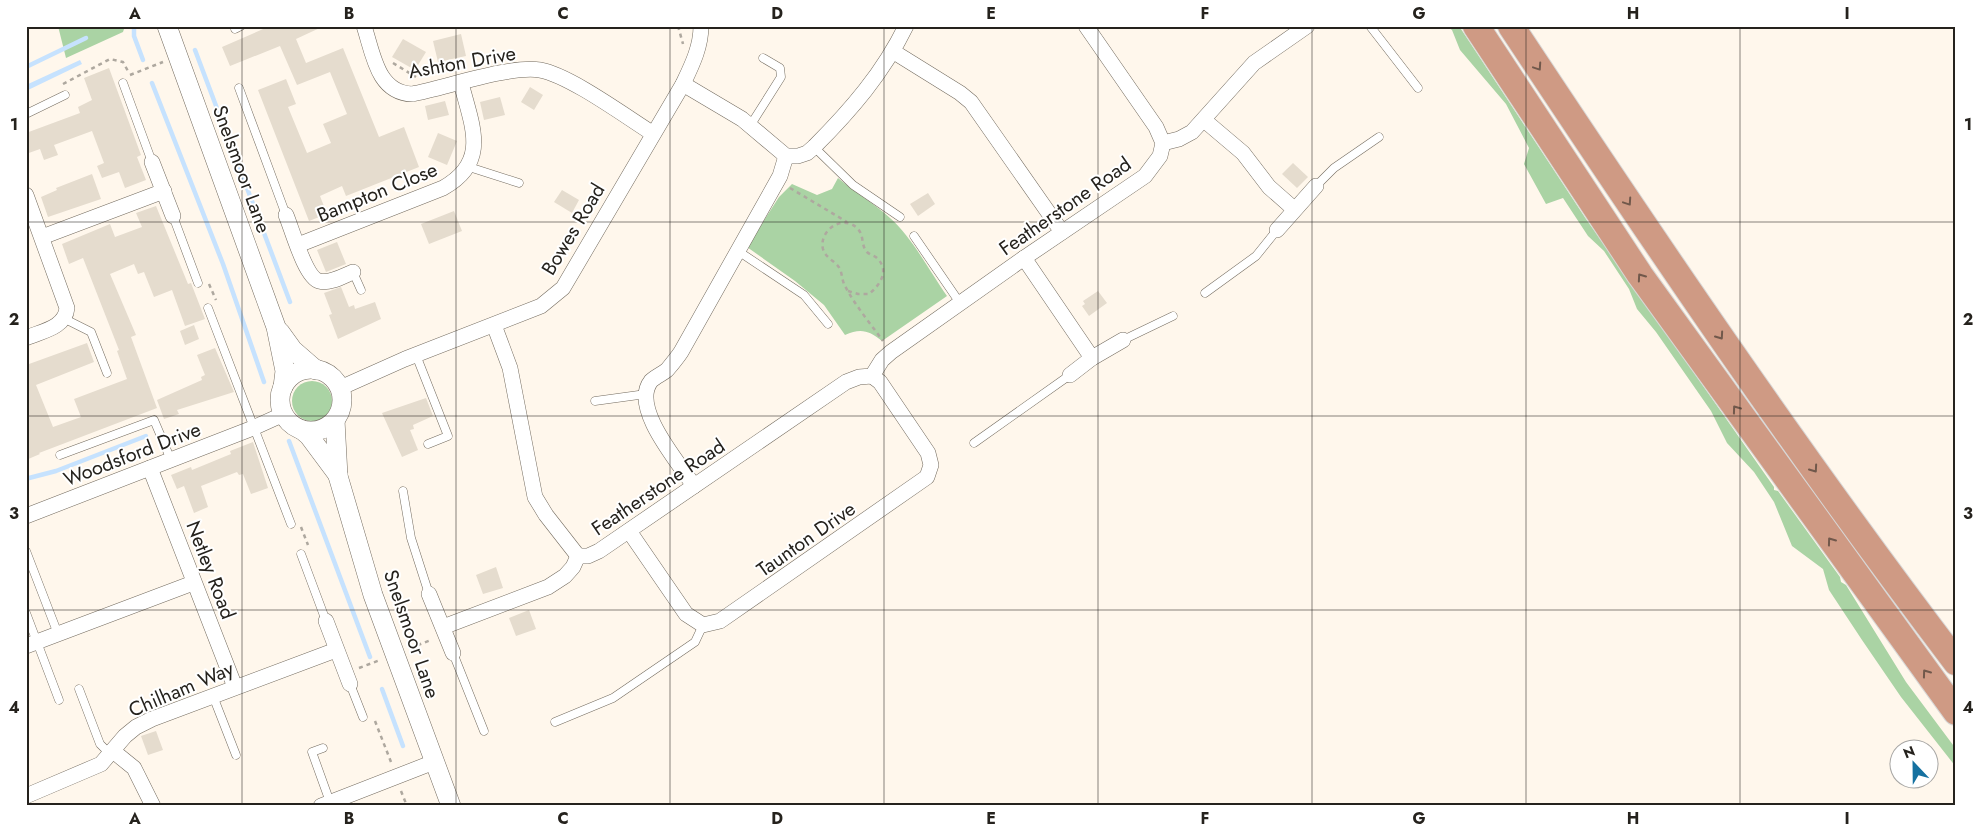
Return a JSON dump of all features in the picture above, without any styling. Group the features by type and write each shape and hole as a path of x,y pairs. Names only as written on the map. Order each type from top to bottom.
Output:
{"highway":[{"path":"1476,26 1640,275 1956,712"},
{"path":"1511,26 1668,262 1894,581 1956,662"}],"street":[{"name":"Snelsmoor Lane","path":"167,26 276,327 285,371 284,387"},
{"name":"Ashton Drive","path":"364,26 382,78 393,89 412,94 517,70 538,70 557,75 652,133"},
{"name":"Bowes Road","path":"340,388 416,355 541,306 563,288 652,133 683,84 695,58 701,36 700,26"},
{"path":"683,84 750,126 786,156 798,156 807,153 814,147 858,102 894,52 906,26"},
{"path":"1086,26 1156,127 1163,142 1179,139 1192,132 1223,95 1254,63 1308,26"},
{"path":"894,52 960,93 971,102 1062,232"},
{"path":"461,83 472,125 474,147 468,167"},
{"path":"1204,120 1242,153 1269,187 1294,210"},
{"name":"Featherstone Road","path":"494,325 510,368 535,496 546,515 578,556 588,556 600,551 846,382 859,376 872,376 882,360 891,352 1144,176 1160,156 1163,142"},
{"path":"694,486 655,428 649,416 646,394 651,382 667,370 682,352 780,176 786,156"},
{"path":"152,162 173,216"},
{"name":"Bampton Close","path":"298,245 443,188 459,179 468,167"},
{"path":"1277,230 1316,186"},
{"path":"42,237 164,191"},
{"path":"26,194 66,303 64,319 58,325 26,338"},
{"name":"Bampton Close","path":"286,215 310,274 318,281 328,282 353,272"},
{"path":"1024,258 1092,358"},
{"name":"Snelsmoor Lane","path":"276,327 293,350 316,370"},
{"path":"1070,375 1092,358 1123,340"},
{"path":"316,370 330,376 340,388 342,405 335,420 320,430 302,430 288,421 281,405 284,387 297,373 316,370"},
{"name":"Taunton Drive","path":"703,625 720,622 927,477 931,465 928,453 880,382 872,376"},
{"name":"Woodsford Drive","path":"26,516 253,428 284,414"},
{"name":"Snelsmoor Lane","path":"335,420 338,476 373,595 451,806"},
{"name":"Snelsmoor Lane","path":"302,430 309,436 338,476"},
{"name":"Netley Road","path":"150,468 235,687"},
{"path":"629,531 686,614 703,625"},
{"path":"443,627 548,587 565,576 574,567 578,556"},
{"path":"32,644 194,583"},
{"path":"430,594 453,653"},
{"path":"326,621 350,684"},
{"name":"Chilham Way","path":"26,796 101,764 136,726 336,650"},
{"path":"112,753 134,768 153,806"},
{"path":"325,804 434,762"}],"lane":[{"path":"1370,26 1418,88"},
{"path":"750,126 781,77 780,68 762,58"},
{"path":"123,84 152,162"},
{"name":"Bampton Close","path":"238,88 286,215"},
{"path":"26,114 65,95"},
{"path":"1316,186 1334,168 1379,137"},
{"path":"814,147 853,185 900,217"},
{"path":"468,167 519,183"},
{"path":"173,216 198,283"},
{"path":"1206,293 1256,256 1277,230"},
{"path":"914,236 960,303"},
{"path":"738,251 804,295 828,324"},
{"path":"353,272 361,290"},
{"path":"208,308 291,524"},
{"path":"1123,340 1173,316"},
{"path":"64,319 90,332 107,373"},
{"path":"416,355 448,436 428,444"},
{"path":"974,443 1070,375"},
{"path":"595,401 646,394"},
{"path":"60,455 154,420 171,460"},
{"path":"403,491 411,538 430,594"},
{"path":"26,551 58,634"},
{"path":"301,554 326,621"},
{"path":"26,613 32,644 59,700"},
{"path":"555,722 613,698 694,642 703,625"},
{"path":"453,653 484,731"},
{"path":"350,684 363,718"},
{"path":"79,689 100,744 112,753"},
{"path":"212,696 236,755"},
{"path":"323,748 312,752 325,804"}],"path":[{"path":"372,51 436,89"},
{"path":"61,84 110,59 123,62 129,74 165,62"},
{"path":"788,186 858,229 866,249 878,259 883,273 882,280 870,294 858,294 848,291"},
{"path":"849,223 838,224 828,229 823,240 826,257 840,269 841,278 848,291 891,352"}],"green space":[{"path":"58,26 125,26 123,32 66,58"},
{"path":"1446,26 1459,26 1586,219 1774,487 1774,490 1778,491 1840,577 1841,582 1846,585 1906,682 1956,749 1956,767 1940,747 1940,740 1935,740 1901,697 1862,640 1829,590 1823,569 1792,546 1774,502 1754,472 1727,443 1711,411 1656,332 1637,309 1629,289 1604,251 1588,236 1563,198 1546,204 1524,164 1529,148 1506,104 1460,50 1452,30"},
{"path":"838,178 877,207 898,226 947,296 882,341 873,334 864,331 855,331 845,335 824,305 795,281 747,247 779,197 792,184 817,195 832,189"},
{"path":"316,381 323,384 329,390 332,401 331,409 323,418 316,421 308,421 301,418 293,409 292,397 295,390 304,382"}],"water":[{"path":"80,60 82,64 26,91 26,85"}],"building":[{"path":"270,26 324,26 296,39 306,63 343,48 379,137 404,127 419,167 346,196 342,186 320,196 327,214 309,221 258,90 286,79 296,104 288,107 307,153 331,143 323,124 347,114 330,72 297,85 280,46 230,66 222,47"},
{"path":"461,34 466,56 438,62 433,41"},
{"path":"403,39 426,52 415,70 392,57"},
{"path":"109,68 141,155 137,157 146,180 125,188 119,172 102,178 97,166 104,163 92,131 54,145 58,155 44,160 40,149 26,154 26,133 80,113 78,107 92,100 84,78"},
{"path":"530,87 543,95 534,110 521,102"},
{"path":"500,97 505,115 484,120 480,102"},
{"path":"445,101 449,115 428,120 425,106"},
{"path":"438,133 457,141 447,165 428,157"},
{"path":"1293,163 1308,177 1297,188 1282,174"},
{"path":"92,174 101,199 48,217 41,197 57,190 56,188"},
{"path":"562,190 579,200 572,213 554,202"},
{"path":"928,193 935,204 918,216 910,204"},
{"path":"156,206 188,284 191,283 205,319 185,326 172,290 154,297 144,272 138,274 134,264 110,274 136,335 131,337 157,408 39,453 26,460 26,361 29,364 87,343 94,362 36,385 53,427 81,417 74,399 127,379 117,351 119,350 83,258 69,264 62,244 110,224 115,237 142,227 136,213"},
{"path":"454,211 462,231 429,244 421,224"},
{"path":"337,242 346,264 326,272 317,250"},
{"path":"341,287 349,307 354,305 355,309 375,302 381,319 338,339 329,315 332,314 324,293"},
{"path":"1098,291 1107,303 1089,316 1082,306 1085,304 1083,301"},
{"path":"194,325 199,339 185,345 180,331"},
{"path":"215,348 234,392 177,410 179,414 164,419 157,400 202,380 201,377 205,375 197,355"},
{"path":"426,398 433,416 413,425 414,429 410,430 418,450 402,457 382,413"},
{"path":"253,442 268,488 251,494 243,474 239,475 237,472 201,486 208,507 194,513 184,486 177,489 171,475 191,467 192,470 231,454 230,451"},
{"path":"496,567 503,588 483,594 476,575"},
{"path":"529,610 536,629 516,636 509,618"},
{"path":"156,731 163,750 148,755 141,736"}],"waterway":[{"path":"134,26 134,36 143,60"},
{"path":"26,67 86,38"},
{"path":"195,50 290,302"},
{"path":"152,83 223,264 264,382"},
{"path":"29,478 56,471 146,436"},
{"path":"289,441 370,657"},
{"path":"382,689 403,746"}]}
